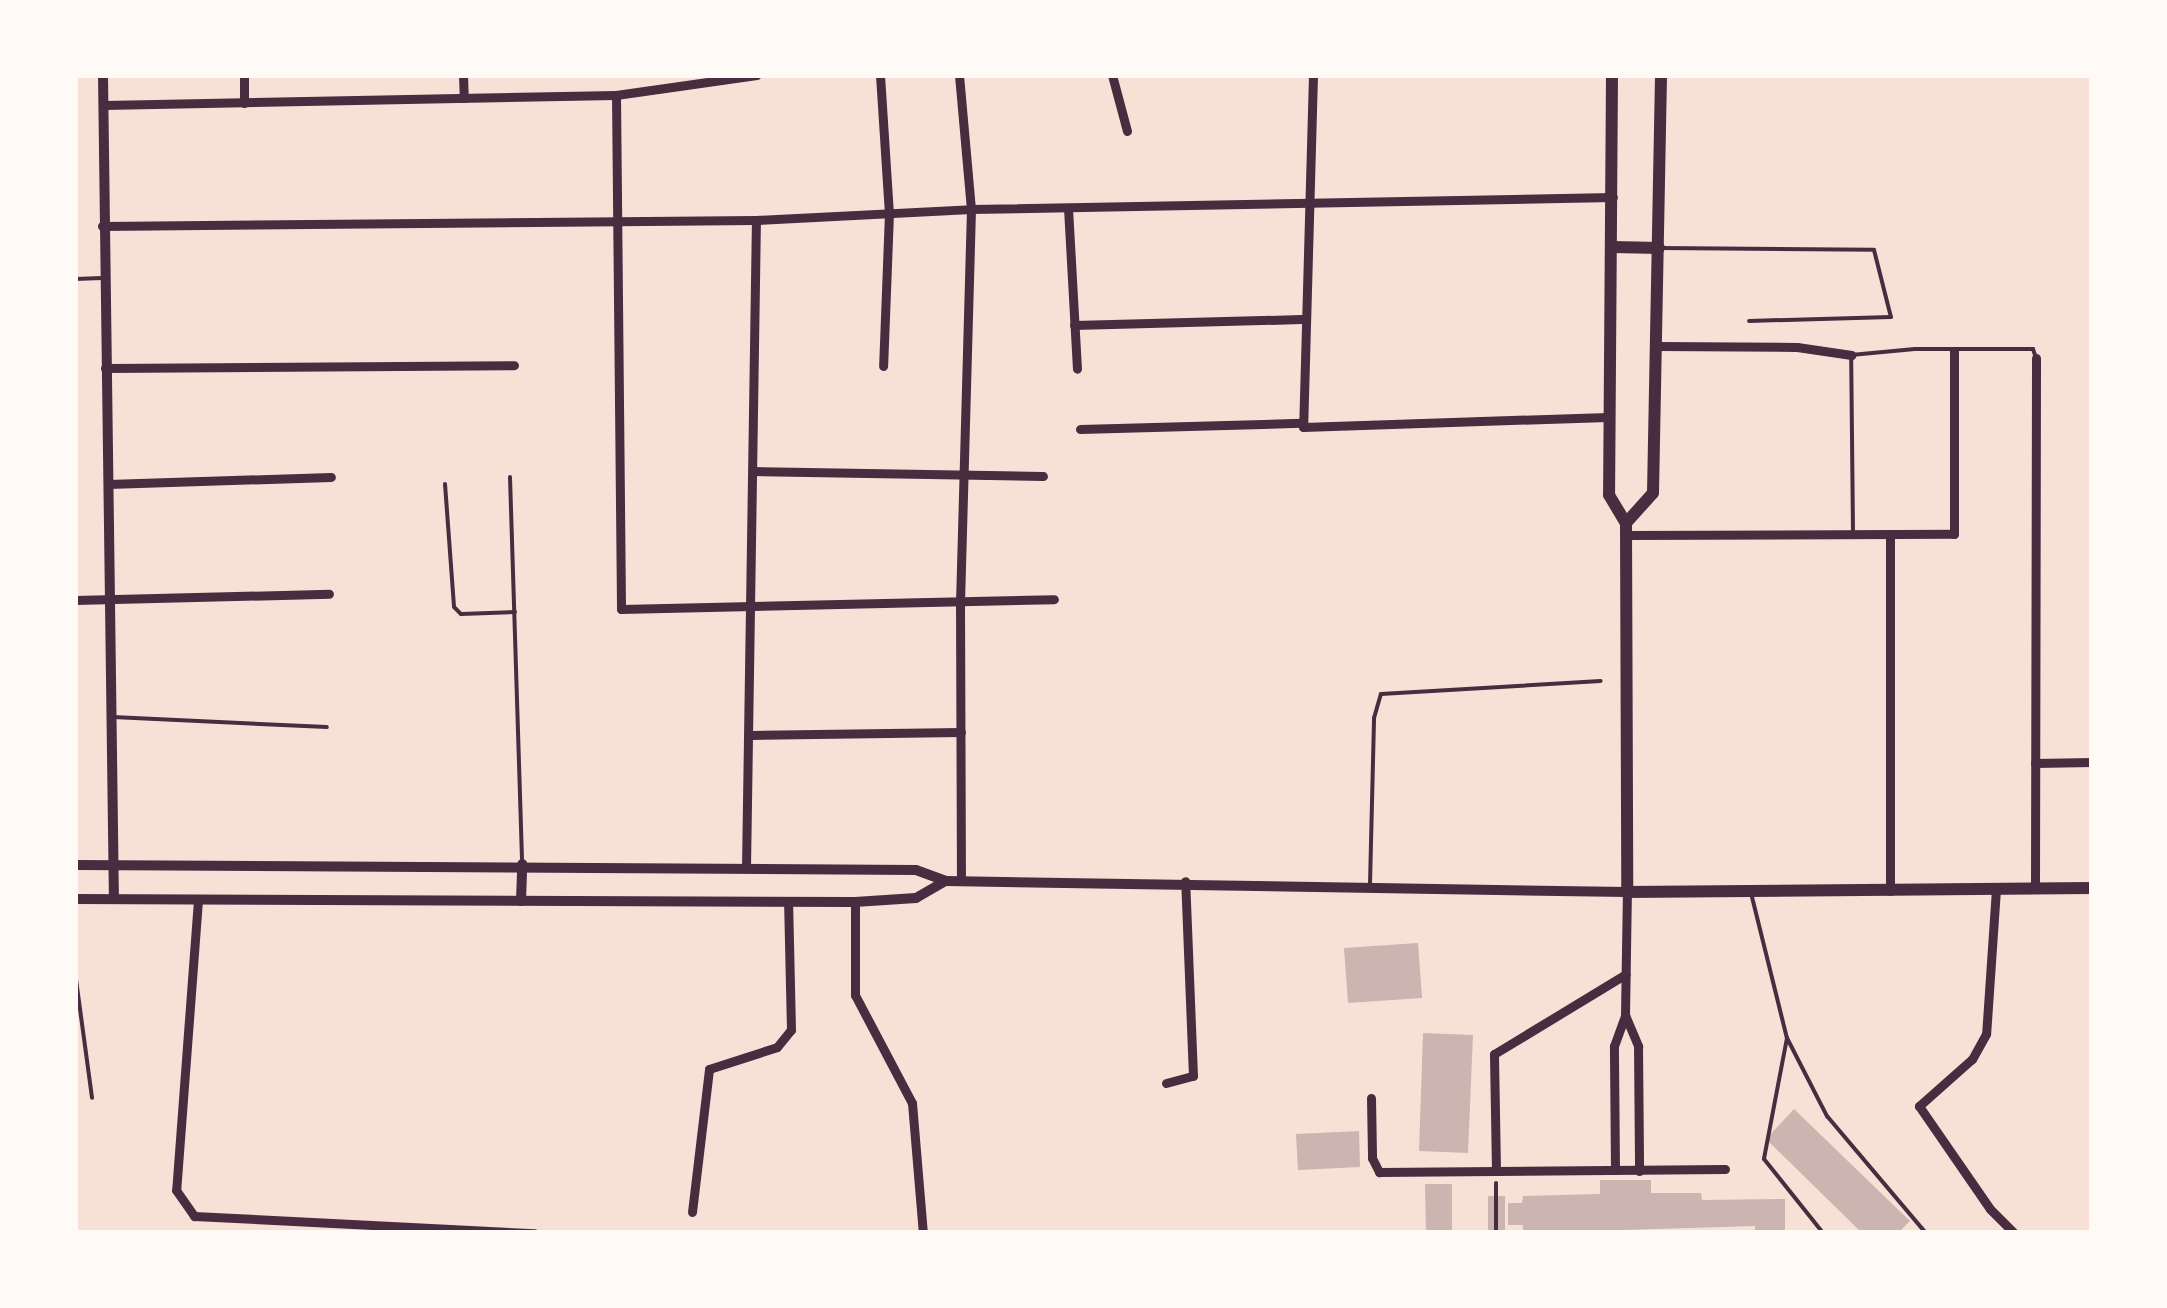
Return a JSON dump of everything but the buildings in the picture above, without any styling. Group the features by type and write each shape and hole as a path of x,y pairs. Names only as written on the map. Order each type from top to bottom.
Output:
{"main road":[{"path":"1612,75 1609,495 1626,529 1627,892 2092,888"},
{"path":"1626,529 1653,493 1661,75"},
{"path":"1612,247 1660,248"}],"street":[{"path":"103,75 102,278 112,601 114,898"},
{"path":"244,75 244,102"},
{"path":"462,75 464,98"},
{"path":"104,105 616,96 757,75"},
{"path":"880,75 888,213 883,366"},
{"path":"959,75 971,208 960,602 962,881"},
{"path":"1112,75 1127,131"},
{"path":"1301,423 1305,203 1313,75"},
{"path":"616,96 620,609 754,610 1054,599"},
{"path":"102,226 756,220 971,208 1613,197"},
{"path":"1068,208 1076,369"},
{"path":"746,868 754,610 756,220"},
{"path":"1074,326 1301,319"},
{"path":"1656,346 1797,347 1851,356"},
{"path":"1626,529 1954,534 1954,351"},
{"path":"2034,888 2036,358"},
{"path":"105,368 514,366"},
{"path":"1080,429 1301,423 1308,429 1608,416"},
{"path":"753,471 1043,476"},
{"path":"108,484 330,476"},
{"path":"1890,534 1890,892"},
{"path":"75,600 328,594"},
{"path":"752,735 960,732"},
{"path":"2035,763 2092,762"},
{"path":"521,901 522,864"},
{"path":"75,865 522,864 916,870 946,882"},
{"path":"75,899 855,902 916,898 946,882 962,881 1370,884 1627,892 1625,1015 1614,1046 1615,1170"},
{"path":"1166,1083 1193,1076 1185,881"},
{"path":"1996,889 1986,1034 1972,1059 1919,1106 1990,1209 2014,1233"},
{"path":"198,900 176,1190 194,1216 535,1233"},
{"path":"692,1212 708,1069 777,1048 790,1030 788,902"},
{"path":"855,902 855,995 912,1102 923,1233"},
{"path":"1496,1170 1494,1054 1626,974"},
{"path":"1625,1015 1638,1046 1639,1170"},
{"path":"1370,1098 1372,1158 1379,1172 1726,1169"}],"lane":[{"path":"1660,248 1874,250 1891,317 1750,321"},
{"path":"75,279 102,278"},
{"path":"1853,532 1851,356 2033,349 2036,358"},
{"path":"510,477 522,864"},
{"path":"445,484 454,607 462,614 515,612"},
{"path":"1370,884 1374,718 1381,694 1600,681"},
{"path":"113,717 327,727"},
{"path":"1751,892 1786,1038 1827,1116 1926,1233"},
{"path":"75,972 92,1098"},
{"path":"1786,1038 1764,1159 1823,1233"}],"path":[{"path":"1496,1170 1496,1233"}]}
